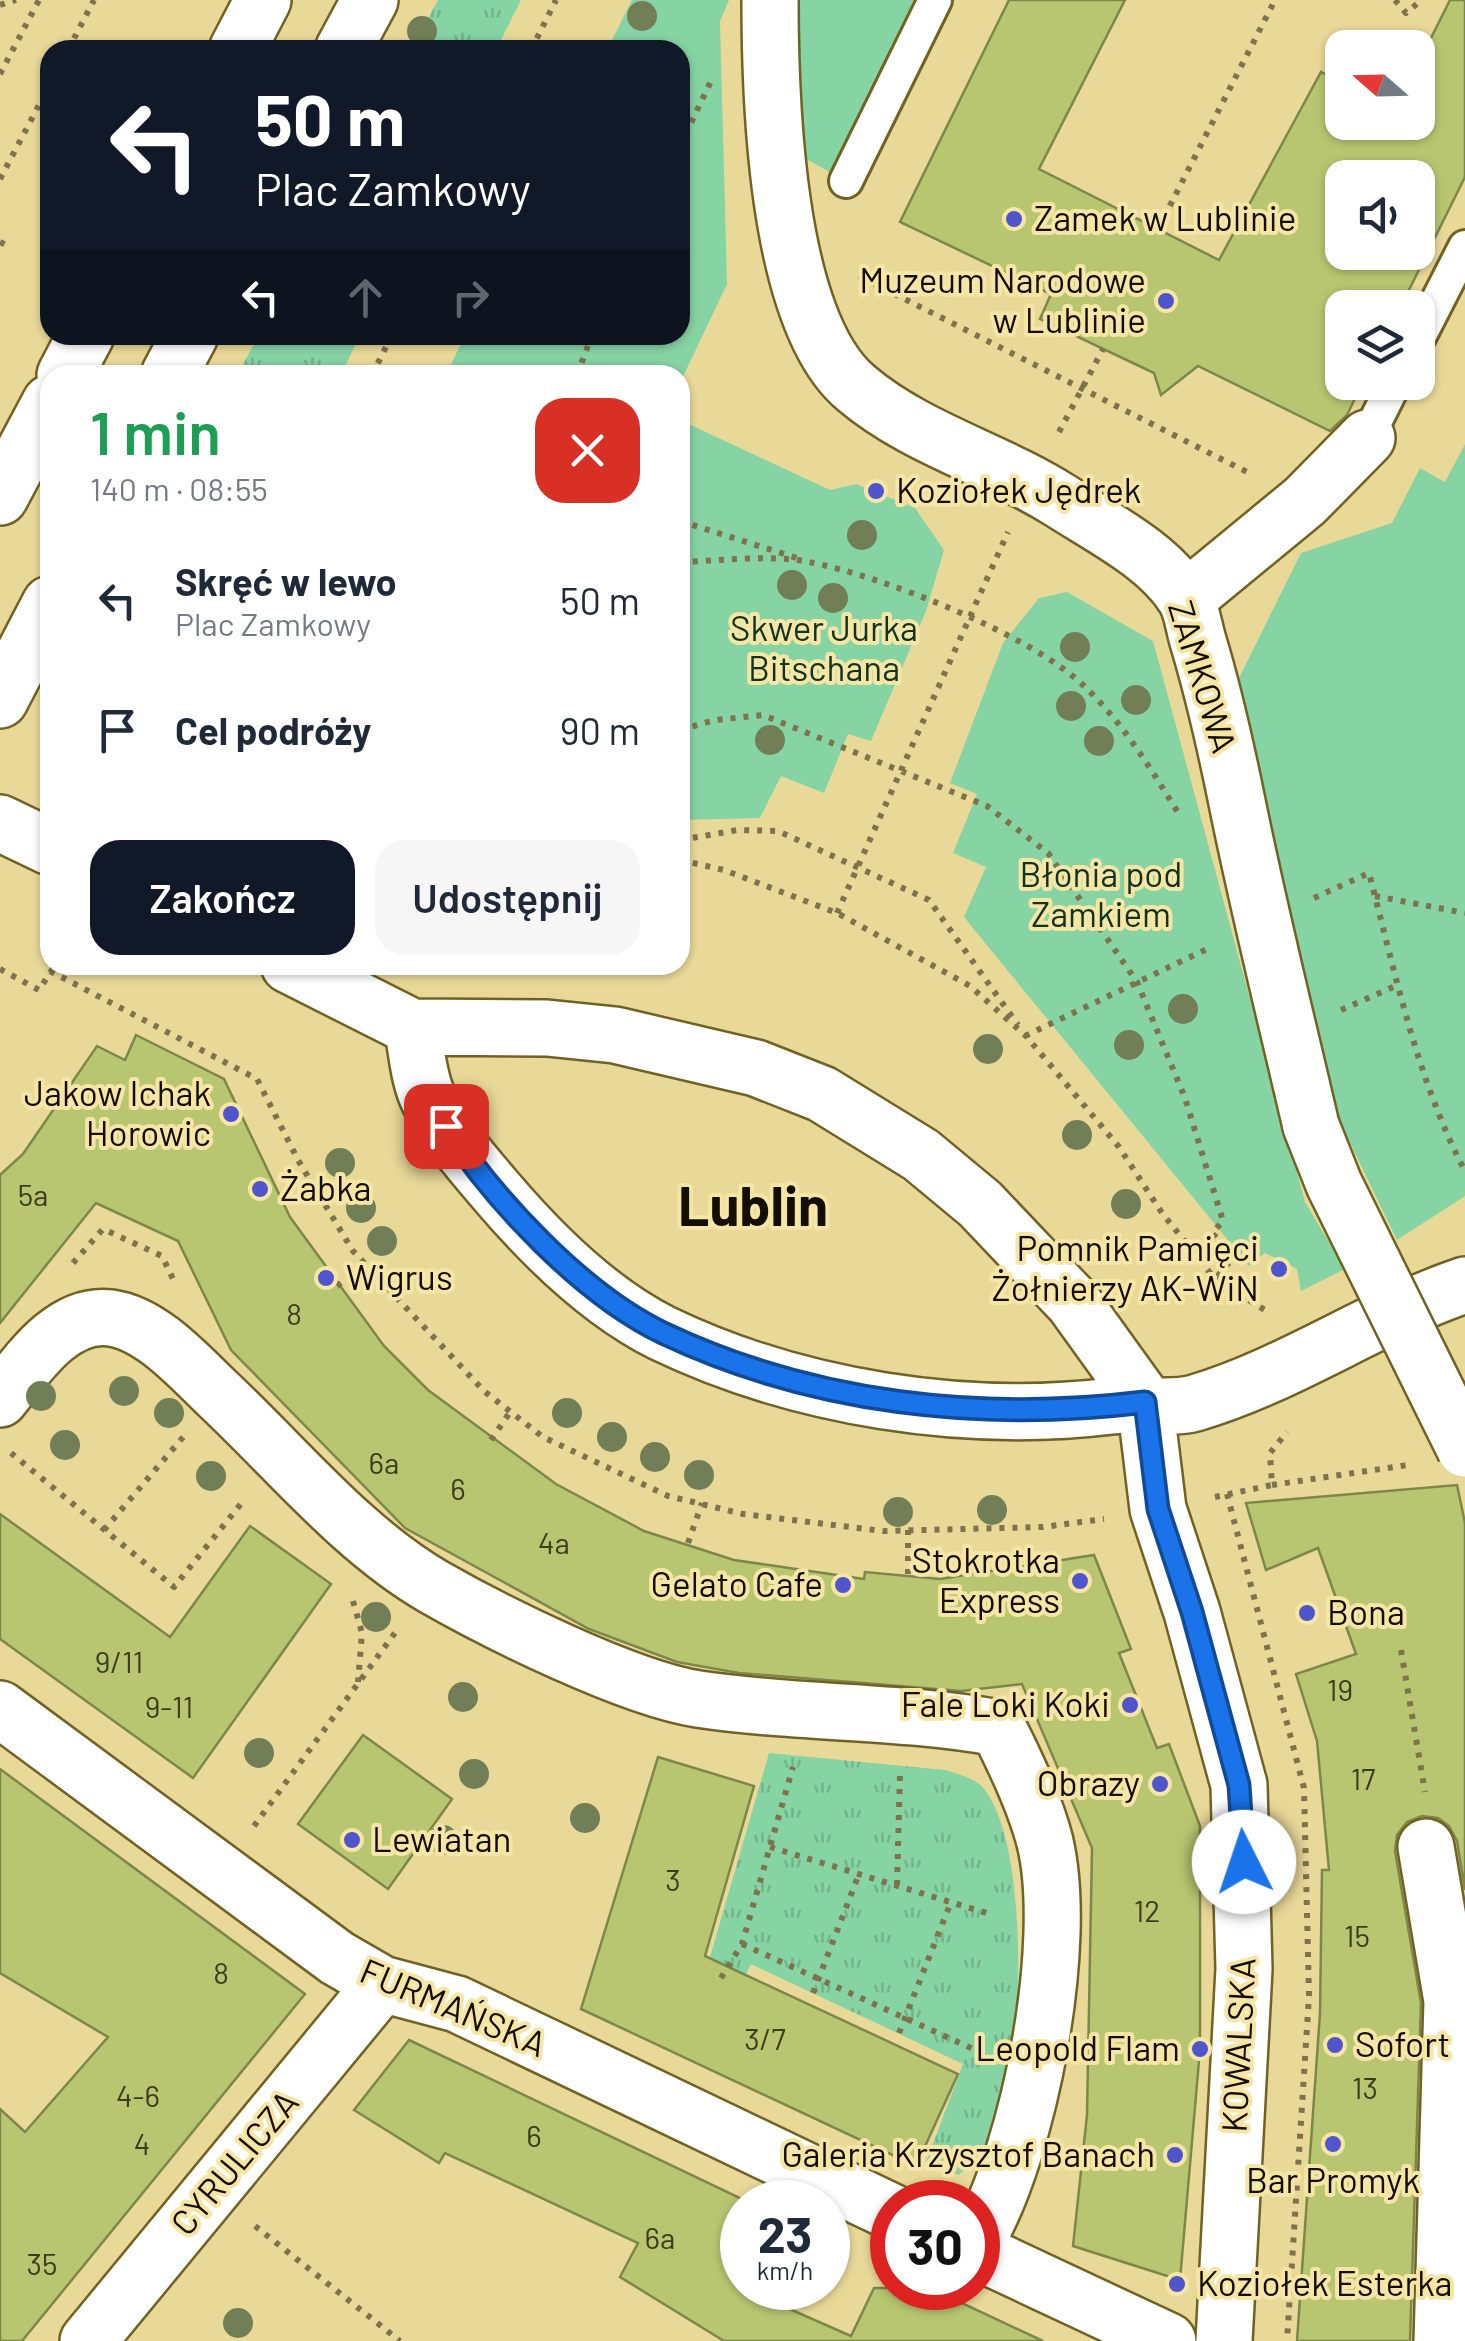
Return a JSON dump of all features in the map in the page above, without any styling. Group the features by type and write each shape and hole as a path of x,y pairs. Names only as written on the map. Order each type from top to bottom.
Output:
{"street":[{"path":"242,40 263,0"},
{"path":"348,40 370,0"},
{"name":"ZAMKOWA","path":"770,0 770,68 778,162 798,276 824,353 855,388 907,424 1032,482 1151,561 1186,599 1214,694 1311,1126 1334,1184 1465,1449"},
{"path":"0,497 40,422"},
{"path":"1186,599 1305,502 1368,438"},
{"path":"0,700 40,623"},
{"path":"0,823 40,841"},
{"path":"309,975 412,1026 547,1028 614,1035 756,1068 822,1094 921,1156 980,1204 1074,1302 1145,1402"},
{"path":"412,1026 427,1098 464,1153 514,1212 608,1298 662,1332 796,1380 867,1398 1010,1412 1145,1402 1192,1404 1341,1344 1465,1284"},
{"path":"0,1399 43,1346 78,1322 110,1318 172,1352 366,1537 432,1586 598,1666 694,1698 864,1716 952,1720 998,1728 1045,1843 1053,1964 1019,2139 1000,2185"},
{"name":"KOWALSKA","path":"1145,1402 1158,1509 1192,1612 1239,1785 1244,1970 1224,2341"},
{"name":"FURMAŃSKA","path":"0,1709 338,1958 382,1984 457,2004 870,2201"},
{"path":"1426,1847 1452,2001 1442,2341"},
{"name":"CYRULICZA","path":"88,2341 382,1984"},
{"path":"1000,2262 1168,2341"}],"lane":[{"path":"846,180 935,0"},
{"path":"1435,306 1465,247"},
{"path":"1368,438 1387,400"}],"path":[{"path":"0,4 16,0"},
{"path":"0,74 39,0"},
{"path":"73,40 94,0"},
{"path":"536,40 556,0"},
{"path":"1158,229 1275,0"},
{"path":"1395,0 1406,13 1418,3"},
{"path":"0,179 40,103"},
{"path":"0,242 10,247"},
{"path":"798,276 861,276 1305,502"},
{"path":"1055,439 1103,350"},
{"path":"690,524 808,561 1009,635 1081,682 1130,734 1201,849 1244,839"},
{"path":"690,562 808,561"},
{"path":"837,913 984,584"},
{"path":"690,727 763,715 904,769 987,806 1048,853 1138,982 1185,1098 1223,1221 1212,1233 1234,1258 1215,1279"},
{"path":"690,838 738,830 778,831 929,900 1026,1036 1119,1147 1162,1213 1215,1279 1280,1319"},
{"path":"690,862 724,870 837,913 970,986 1026,1036"},
{"path":"1304,902 1369,873 1398,984 1444,1126 1465,1171"},
{"path":"1375,896 1465,913"},
{"path":"1026,1036 1219,943"},
{"path":"0,969 40,990 48,975"},
{"path":"64,975 105,1000"},
{"path":"1335,1013 1398,984"},
{"path":"337,1286 366,1265"},
{"path":"491,1440 510,1412"},
{"path":"104,1530 186,1433"},
{"path":"10,1452 174,1587 248,1495"},
{"path":"1272,1485 1388,1468"},
{"path":"688,1543 702,1503"},
{"path":"908,1530 908,1575"},
{"path":"345,1587 362,1632 358,1684"},
{"path":"246,1838 399,1626"},
{"path":"1401,1650 1426,1798 1426,1847"},
{"path":"721,1978 742,1944 796,1757"},
{"path":"898,1885 900,1767"},
{"path":"770,1847 1000,1917"},
{"path":"813,1993 859,1874"},
{"path":"900,2034 951,1902"},
{"path":"742,1944 992,2058"},
{"path":"212,2190 400,2341"}],"green space":[{"path":"438,0 521,0 501,40 416,40"},
{"path":"632,0 729,0 720,21 727,284 689,365 451,365 460,345 690,345 690,40 612,40"},
{"path":"794,0 914,0 830,172 804,158 794,61"},
{"path":"254,345 355,345 346,365 242,365"},
{"name":"Skwer Jurka Bitschana","path":"690,425 830,490 856,484 915,508 944,550 926,611 871,741 848,734 824,793 781,776 760,818 690,820"},
{"name":"Błonia pod Zamkiem","path":"1465,444 1465,1196 1397,1240 1339,1120 1235,686 1301,553 1392,523 1420,468 1445,482"},
{"name":"Błonia pod Zamkiem","path":"1067,592 1153,641 1305,1202 1345,1269 1301,1291 1297,1269 1265,1253 1249,1266 964,917 986,867 953,853 977,794 950,783 1003,643 1039,598"},
{"path":"769,1753 945,1770 981,1786 999,1818 1015,1898 1016,2036 1006,2107 999,2127 959,2175 926,2162 963,2064 751,1964 740,1986 706,1971"}],"building":[{"name":"Zamek w Lublinie","path":"1009,0 1125,0 1039,169 1219,260 1321,72 1325,74 1325,140 1435,140 1435,30 1450,0 1465,0 1465,177 1435,237 1435,160 1325,160 1325,270 1419,270 1409,290 1325,290 1325,400 1354,400 1347,415 1330,431 1198,366 1161,395 1154,373 1040,319 1051,294 900,222"},
{"path":"136,1035 224,1079 290,1217 384,1346 428,1390 556,1484 644,1531 734,1560 864,1579 865,1572 940,1579 1094,1555 1131,1649 1119,1653 1157,1748 1169,1744 1200,1826 1200,2049 1180,2280 1073,2246 1087,2115 1092,1848 1022,1684 961,1691 739,1673 677,1662 589,1629 405,1528 231,1350 178,1241 96,1203 0,1323 0,1175 23,1154 97,1046 125,1060"},
{"path":"1457,1485 1465,1523 1465,1890 1457,1841 1449,1826 1438,1818 1422,1816 1407,1822 1397,1835 1395,1851 1421,2003 1410,2341 1297,2341 1320,2013 1322,1870 1329,1870 1317,1741 1296,1674 1356,1654 1318,1548 1266,1570 1246,1503"},
{"path":"0,1514 170,1637 250,1526 331,1584 193,1778 0,1639"},
{"path":"363,1735 452,1799 388,1889 298,1824"},
{"path":"658,1757 754,1786 705,1956 958,2074 916,2166 581,2009"},
{"path":"0,1769 305,1994 22,2341 0,2341 0,2109 25,2132 108,2037 0,1973"},
{"path":"409,2040 720,2188 720,2310 792,2310 851,2336 870,2296 870,2310 977,2310 1043,2341 724,2341 620,2277 638,2243 445,2153 439,2163 354,2110"}],"place":[{"name":"Zamek w Lublinie","path":"1014,219"},
{"name":"Muzeum Narodowe w Lublinie","path":"1166,301"},
{"name":"Koziołek Jędrek","path":"876,491"},
{"name":"Jakow Ichak Horowic","path":"231,1114"},
{"name":"Żabka","path":"260,1189"},
{"name":"Pomnik Pamięci Żołnierzy AK-WiN","path":"1279,1269"},
{"name":"Wigrus","path":"326,1278"},
{"name":"Stokrotka Express","path":"1080,1581"},
{"name":"Gelato Cafe","path":"843,1585"},
{"name":"Bona","path":"1307,1613"},
{"name":"Fale Loki Koki","path":"1130,1705"},
{"name":"Obrazy","path":"1160,1784"},
{"name":"Lewiatan","path":"352,1840"},
{"name":"Sofort","path":"1335,2045"},
{"name":"Leopold Flam","path":"1200,2049"},
{"name":"Bar Promyk","path":"1333,2144"},
{"name":"Galeria Krzysztof Banach","path":"1175,2155"},
{"name":"Koziołek Esterka","path":"1177,2284"}],"district":[{"name":"Lublin","path":"753,1207"}],"route":[{"path":"446,1126 514,1212 559,1255 608,1298 662,1332 796,1380 867,1398 1010,1412 1078,1410 1145,1402 1158,1509 1192,1612 1239,1785 1244,1862"}]}
